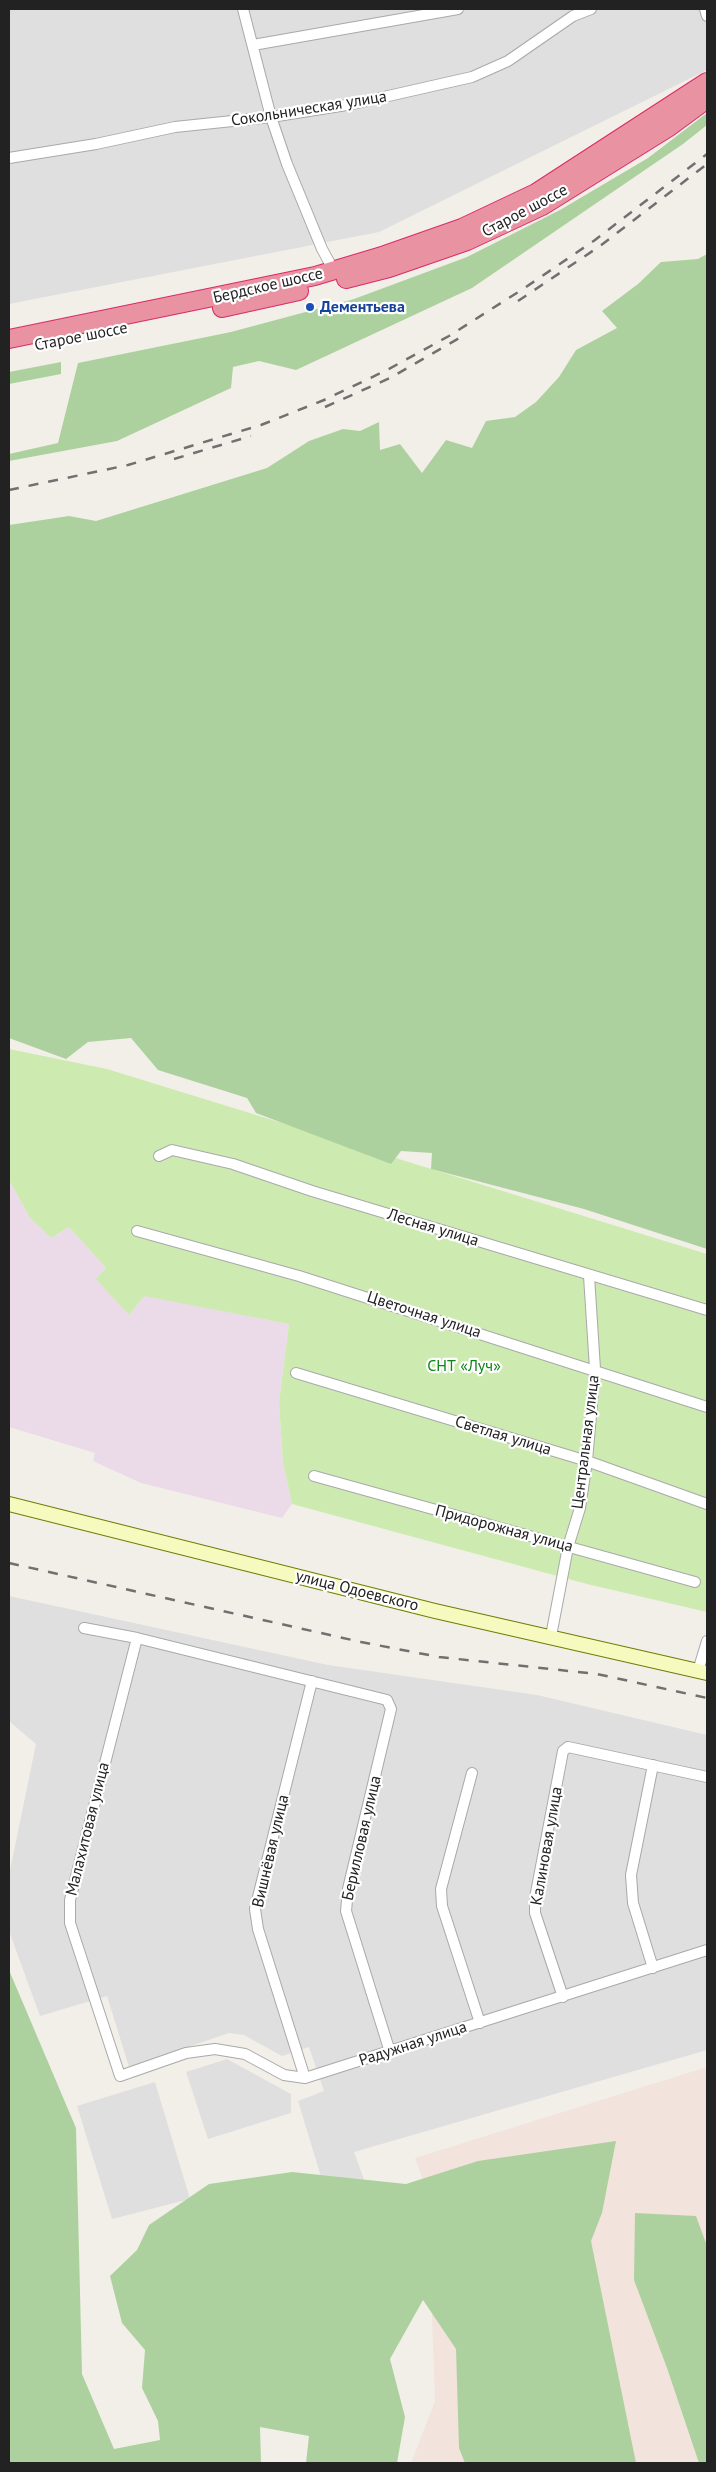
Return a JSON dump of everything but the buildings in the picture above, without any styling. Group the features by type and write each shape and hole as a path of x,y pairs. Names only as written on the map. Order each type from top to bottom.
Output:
{"highway":[{"name":"Старое шоссе","path":"385,256 462,228 536,193 707,82"},
{"name":"Старое шоссе","path":"329,278 389,268 467,241 542,206 669,126 707,99"},
{"name":"Бердское шоссе","path":"151,317 329,278 385,256"},
{"name":"Старое шоссе","path":"9,339 151,317"},
{"name":"Старое шоссе","path":"9,352 151,317"}],"street":[{"path":"243,9 271,117 322,249 329,278"},
{"path":"252,45 458,9"},
{"name":"Сокольническая улица","path":"9,158 96,144 175,127 271,117 354,104 472,77 508,61 573,16 591,9"},
{"path":"705,9 707,16"},
{"name":"Лесная улица","path":"159,1156 172,1150 233,1164 312,1191 707,1310"},
{"name":"Цветочная улица","path":"137,1231 299,1276 707,1406"},
{"name":"Центральная улица","path":"551,1636 568,1546 580,1508 587,1461 595,1369 589,1276"},
{"name":"Светлая улица","path":"296,1373 587,1461 707,1504"},
{"name":"Придорожная улица","path":"314,1476 695,1582"},
{"name":"улица Одоевского","path":"9,1504 436,1611 702,1672"},
{"path":"84,1628 137,1638 312,1680"},
{"name":"Малахитовая улица","path":"120,2076 70,1923 70,1900 137,1638"},
{"path":"702,1672 707,1640"},
{"name":"Берилловая улица","path":"312,1680 387,1700 392,1709 348,1889 346,1911 390,2052"},
{"name":"Вишнёвая улица","path":"305,2078 258,1929 255,1909 312,1680"},
{"name":"Калиновая улица","path":"563,1998 536,1913 535,1898 563,1751 568,1747 653,1765"},
{"path":"653,1968 634,1903 631,1875 653,1765 707,1777"},
{"path":"472,1773 441,1889 442,1906 480,2023"},
{"name":"Радужная улица","path":"120,2076 186,2053 215,2049 245,2054 284,2075 305,2078 563,1998 707,1950"}],"shaded area":[{"path":"9,9 707,9 707,70 379,232 9,304"},
{"path":"9,1180 30,1218 51,1238 69,1227 106,1268 97,1279 129,1315 144,1295 289,1324 279,1403 283,1462 292,1504 282,1518 141,1483 93,1461 95,1453 9,1427"},
{"path":"9,1596 328,1665 537,1695 707,1735 707,2050 354,2152 372,2202 332,2213 298,2101 324,2091 309,2047 282,2056 244,2035 229,2033 129,2067 107,1996 40,2016 9,1931 9,1875 36,1744 9,1721"},
{"path":"227,2059 291,2094 291,2113 208,2139 186,2072"},
{"path":"707,2067 707,2463 411,2463 435,2401 431,2288 439,2223 415,2158"},
{"path":"155,2082 190,2199 112,2219 77,2106"}],"green space":[{"path":"707,113 707,125 683,144 472,288 296,370 259,361 233,367 231,388 117,441 9,461 9,454 58,443 78,363 231,332 354,299 467,257 560,210 648,158"},
{"path":"707,254 707,1249 584,1209 431,1169 432,1153 401,1151 391,1164 256,1113 247,1098 158,1070 131,1038 88,1042 66,1059 9,1038 9,525 69,516 96,521 267,468 309,441 343,429 360,431 379,422 380,450 400,444 422,473 446,440 472,448 486,421 515,417 536,402 559,377 576,350 617,328 602,311 638,284 661,262 698,259"},
{"path":"61,362 61,374 9,384 9,372"},
{"name":"СНТ «Луч»","path":"9,1049 107,1069 707,1254 707,1612 587,1584 292,1504 283,1462 279,1403 289,1324 144,1296 129,1315 96,1279 106,1268 69,1227 51,1238 30,1218 9,1180"},
{"path":"9,1970 76,2128 82,2374 114,2449 160,2440 158,2421 142,2388 145,2350 122,2323 110,2276 137,2250 149,2225 209,2184 292,2172 406,2184 478,2161 616,2141 602,2213 591,2241 636,2463 465,2463 459,2448 456,2349 423,2300 390,2359 405,2417 397,2463 306,2463 309,2436 260,2427 261,2463 9,2463"},
{"path":"635,2213 696,2216 707,2246 707,2463 699,2463 667,2368 634,2280"}],"railway":[{"path":"9,490 128,465 261,425 324,400 387,370 449,336 523,289 595,240 707,154"},
{"path":"518,301 600,246 707,164"},
{"path":"325,407 390,378 461,337"},
{"path":"174,459 251,436"},
{"path":"9,1563 361,1642 439,1657 597,1674 707,1698"}],"place":[{"name":"Дементьева","path":"310,307"}]}
